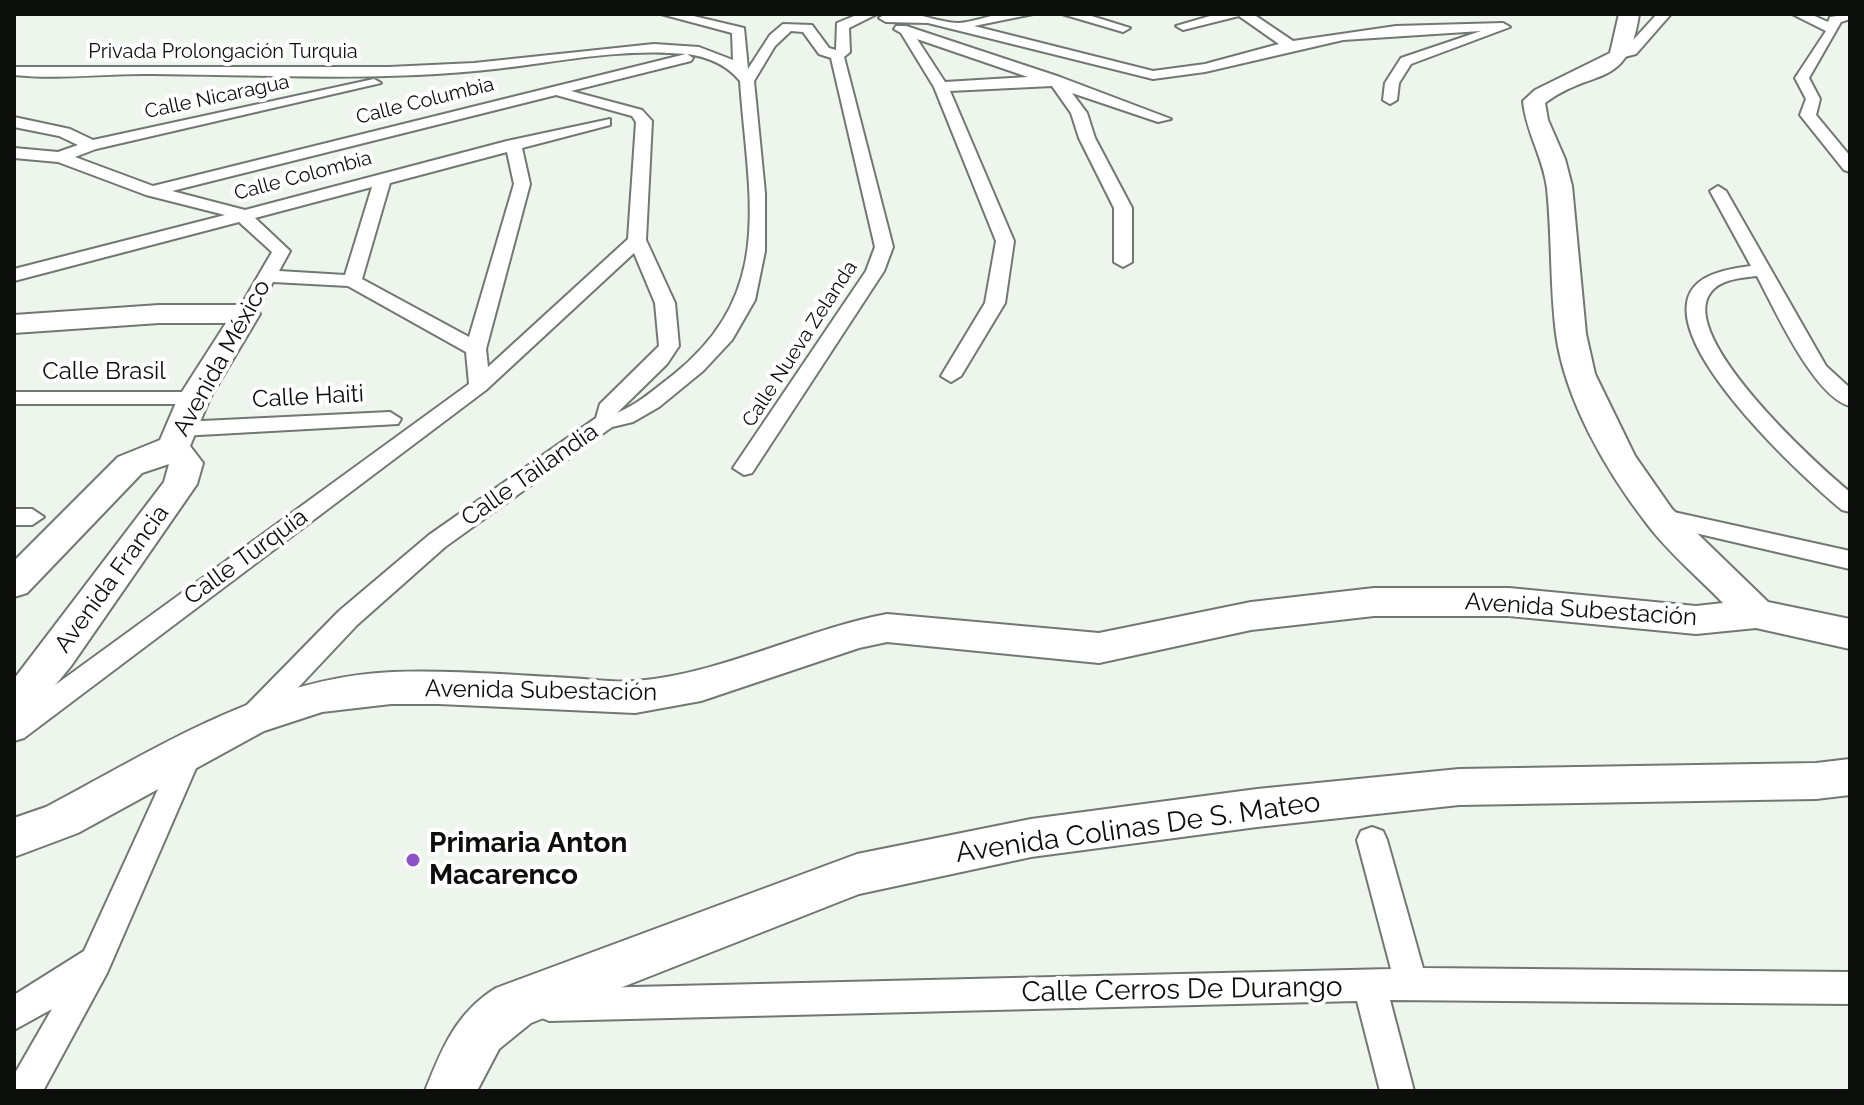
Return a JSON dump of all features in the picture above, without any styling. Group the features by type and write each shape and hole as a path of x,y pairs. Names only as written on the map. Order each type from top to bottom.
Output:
{"street":[{"name":"Calle Tailandia","path":"250,719 348,618 437,541 606,421 628,418 684,377 724,336 746,300 758,249 739,31 668,14"},
{"path":"955,26 1026,14"},
{"path":"1069,14 1123,28"},
{"path":"1183,26 1234,14"},
{"path":"1244,14 1291,46"},
{"path":"1415,14 1436,25"},
{"path":"1618,57 1629,14"},
{"path":"1664,14 1631,51 1607,65 1546,90 1534,101 1536,120 1553,159 1559,186 1571,334 1580,374 1620,458 1660,517 1756,614 1850,634"},
{"path":"1799,14 1834,29"},
{"path":"877,15 907,34 1055,80 1163,119"},
{"path":"431,70 650,48 708,53 744,76 774,38 797,20 824,51 837,55 843,52 842,26 877,15 928,19 1153,75 1184,72 1291,46 1436,25 1505,20"},
{"path":"1850,15 1835,20 1834,29 1802,78 1813,99 1808,115 1850,167"},
{"path":"1390,100 1392,83 1406,61 1505,20"},
{"path":"907,34 941,87 1005,241 995,303 951,376"},
{"name":"Calle Columbia","path":"152,191 544,80 708,53"},
{"name":"Calle Nueva Zelanda","path":"744,468 875,271 884,247 837,55"},
{"path":"471,67 544,80 564,94 637,113 644,121 637,240 665,303 669,346 660,360 607,409 606,421"},
{"name":"Privada Prolongación Turquia","path":"14,71 50,73 132,69 311,74 431,70"},
{"name":"Calle Nicaragua","path":"60,157 91,145 431,70"},
{"path":"941,87 1055,80"},
{"path":"1055,80 1079,113 1087,138 1106,169 1123,208 1123,262"},
{"path":"14,122 64,132 91,145"},
{"name":"Calle Colombia","path":"14,275 605,122"},
{"path":"479,386 476,349 522,184 513,144"},
{"path":"14,164 21,152 60,157 152,191 241,214"},
{"path":"352,281 383,178"},
{"path":"1718,191 1818,369 1850,400"},
{"name":"Avenida México","path":"14,584 130,465 177,438 194,398 281,251 241,214"},
{"name":"Calle Turquia","path":"14,730 479,386 637,240"},
{"path":"1763,270 1724,276 1707,286 1696,303 1699,331 1714,359 1781,443 1850,504"},
{"path":"267,276 352,281 476,349"},
{"path":"14,324 159,314 246,314"},
{"name":"Calle Brasil","path":"14,398 194,398"},
{"name":"Calle Haiti","path":"177,438 390,419"},
{"name":"Avenida Francia","path":"14,707 57,655 180,484 186,463 177,438"},
{"path":"1660,517 1751,541 1850,560"},
{"name":"Avenida Subestación","path":"14,838 62,820 250,719 322,696 391,688 635,697 670,694 857,634 887,628 1099,648 1251,616 1374,602 1509,602 1696,620 1756,614"},
{"path":"24,1091 96,962 189,752"},
{"name":"Avenida Colinas De S. Mateo","path":"451,1091 470,1042 494,1017 514,1005 857,874 1031,838 1257,808 1459,787 1816,781 1850,777"},
{"path":"1372,840 1411,984"},
{"path":"14,1014 96,962"},
{"name":"Calle Cerros De Durango","path":"514,1005 1411,984 1850,988"},
{"path":"1370,986 1397,1091"}],"place":[{"name":"Primaria Anton Macarenco","path":"413,860"}]}
